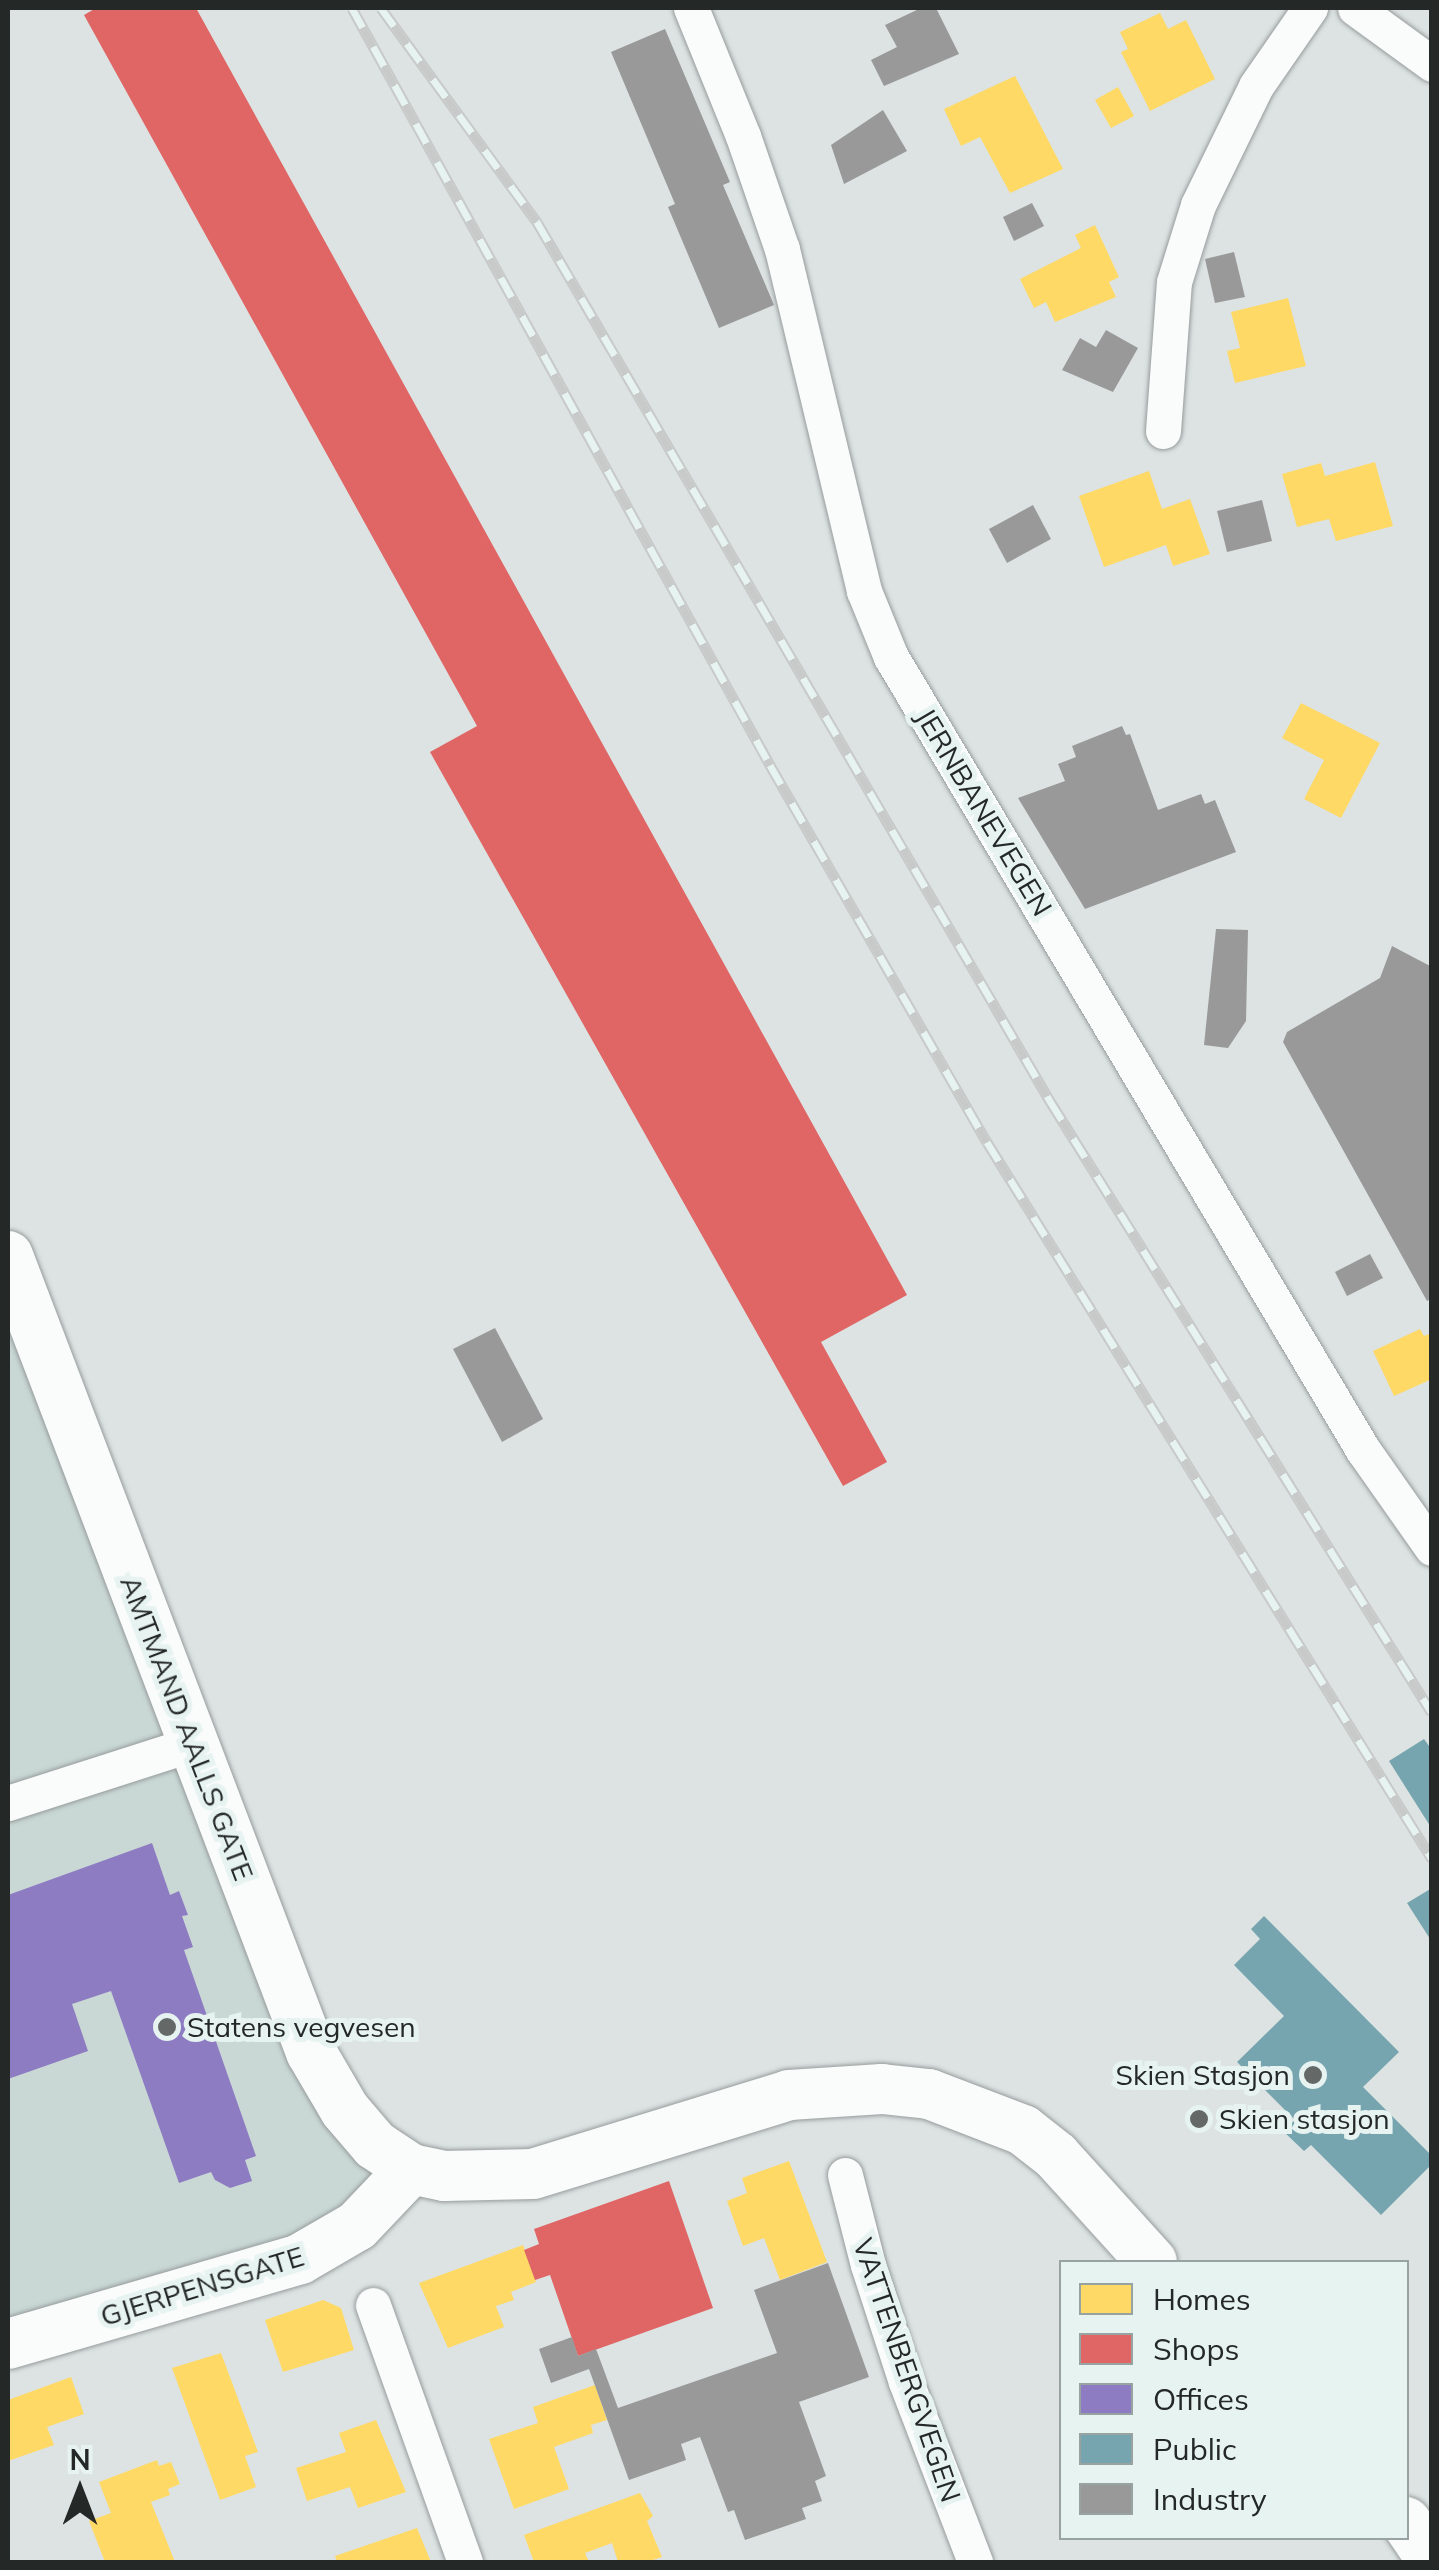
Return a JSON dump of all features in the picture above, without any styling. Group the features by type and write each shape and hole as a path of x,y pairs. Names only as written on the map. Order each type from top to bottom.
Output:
{"main road":[{"name":"AMTMAND AALLS GATE","path":"8,1256 311,2052 345,2110 375,2144 411,2169"},
{"path":"411,2169 477,2178 533,2174 789,2095 836,2090 930,2094 1023,2130 1069,2170 1150,2260"},
{"name":"GJERPENSGATE","path":"8,2344 300,2259 357,2226 411,2169"},
{"path":"1409,2526 1432,2560"}],"street":[{"name":"JERNBANEVEGEN","path":"691,8 743,136 782,250 864,591 891,657 1363,1450 1432,1548"},
{"path":"1162,431 1174,282 1198,205 1256,86 1310,8"},
{"path":"1355,8 1432,64"},
{"path":"8,1804 192,1744"},
{"name":"VATTENBERGVEGEN","path":"845,2175 868,2265 906,2382 974,2562"},
{"path":"372,2306 464,2562"}],"shaded area":[{"path":"8,1256 311,2052 411,2169 357,2226 8,2344"}],"building: Homes":[{"path":"1160,13 1168,29 1186,20 1215,79 1150,111 1121,52 1128,49 1120,32"},
{"path":"1015,76 1063,169 1010,193 980,137 961,146 944,109"},
{"path":"1118,87 1134,116 1111,128 1095,100"},
{"path":"1095,225 1119,277 1109,282 1116,297 1055,322 1046,302 1034,308 1020,279 1081,248 1075,235"},
{"path":"1288,298 1306,366 1235,383 1227,351 1240,348 1231,312"},
{"path":"1375,462 1393,526 1336,541 1329,519 1297,527 1282,474 1321,463 1325,476"},
{"path":"1149,471 1162,509 1190,499 1210,554 1173,566 1166,545 1104,567 1079,496"},
{"path":"1301,703 1380,743 1341,818 1304,799 1324,760 1282,738"},
{"path":"1420,1329 1424,1336 1432,1333 1432,1379 1394,1396 1373,1351"},
{"path":"789,2161 827,2262 780,2280 764,2238 743,2246 727,2201 747,2193 742,2178"},
{"path":"523,2245 536,2282 511,2292 514,2300 496,2306 504,2327 448,2348 419,2283"},
{"path":"323,2300 341,2308 354,2350 283,2372 265,2320"},
{"path":"221,2353 258,2452 245,2456 256,2487 220,2500 172,2368"},
{"path":"71,2377 84,2414 47,2427 54,2445 8,2461 8,2400"},
{"path":"595,2385 607,2420 591,2425 593,2433 554,2447 569,2489 514,2509 489,2439 538,2423 533,2407"},
{"path":"376,2420 406,2492 358,2508 350,2487 307,2501 296,2468 346,2452 339,2433"},
{"path":"157,2460 159,2466 171,2462 180,2484 168,2489 170,2495 151,2502 175,2562 105,2562 89,2521 111,2513 99,2482"},
{"path":"640,2493 653,2516 647,2521 662,2557 647,2562 618,2562 612,2543 585,2553 589,2562 534,2562 524,2535"},
{"path":"417,2528 431,2562 337,2562 335,2556"}],"building: Shops":[{"path":"96,8 196,8 907,1295 821,1342 887,1462 843,1486 430,752 477,726 84,15"},
{"path":"669,2181 713,2308 578,2356 550,2275 535,2280 524,2250 539,2244 534,2229"}],"building: Offices":[{"name":"Statens vegvesen","path":"152,1843 170,1895 179,1891 188,1915 182,1916 193,1947 184,1950 256,2156 245,2160 252,2181 230,2188 215,2180 211,2172 179,2183 111,1991 72,2004 88,2051 8,2079 8,1895"}],"building: Public":[{"path":"1424,1739 1432,1750 1432,1829 1389,1761"},
{"path":"1432,1888 1432,1942 1407,1903"},
{"name":"Skien Stasjon","path":"1264,1916 1399,2052 1363,2087 1432,2156 1432,2164 1381,2215 1311,2145 1304,2151 1283,2131 1295,2120 1237,2062 1284,2016 1234,1965 1260,1939 1251,1929"}],"building: Industry":[{"path":"921,8 936,8 959,54 884,86 871,60 897,47 885,25"},
{"path":"665,29 730,182 723,185 774,305 719,328 668,207 675,204 611,52"},
{"path":"883,110 907,151 844,184 831,145"},
{"path":"1032,203 1044,226 1014,241 1003,217"},
{"path":"1234,252 1245,297 1215,303 1205,259"},
{"path":"1106,330 1138,348 1113,392 1062,370 1080,338 1096,347"},
{"path":"1262,500 1272,541 1227,552 1217,511"},
{"path":"1033,505 1051,539 1007,563 989,529"},
{"path":"1122,726 1126,735 1130,734 1158,810 1201,794 1205,804 1215,800 1236,852 1085,909 1018,798 1065,781 1058,764 1076,757 1072,746"},
{"path":"1216,929 1248,930 1246,1021 1228,1048 1204,1045"},
{"path":"1392,946 1432,967 1432,1298 1427,1301 1283,1042 1287,1032 1380,978"},
{"path":"1370,1254 1383,1278 1347,1296 1335,1272"},
{"path":"495,1328 543,1419 502,1442 453,1349"},
{"path":"828,2263 869,2377 799,2402 826,2476 815,2481 822,2501 802,2508 806,2519 745,2540 734,2510 728,2512 700,2437 681,2444 686,2460 629,2480 589,2369 551,2383 539,2349 572,2337 578,2356 596,2349 618,2408 777,2353 754,2290"}],"railway":[{"path":"352,8 770,765 987,1142 1432,1859"},
{"path":"381,8 537,222 1050,1101 1432,1713"}],"place":[{"name":"Statens vegvesen","path":"167,2027"},
{"name":"Skien Stasjon","path":"1313,2075"},
{"name":"Skien stasjon","path":"1199,2119"}]}
